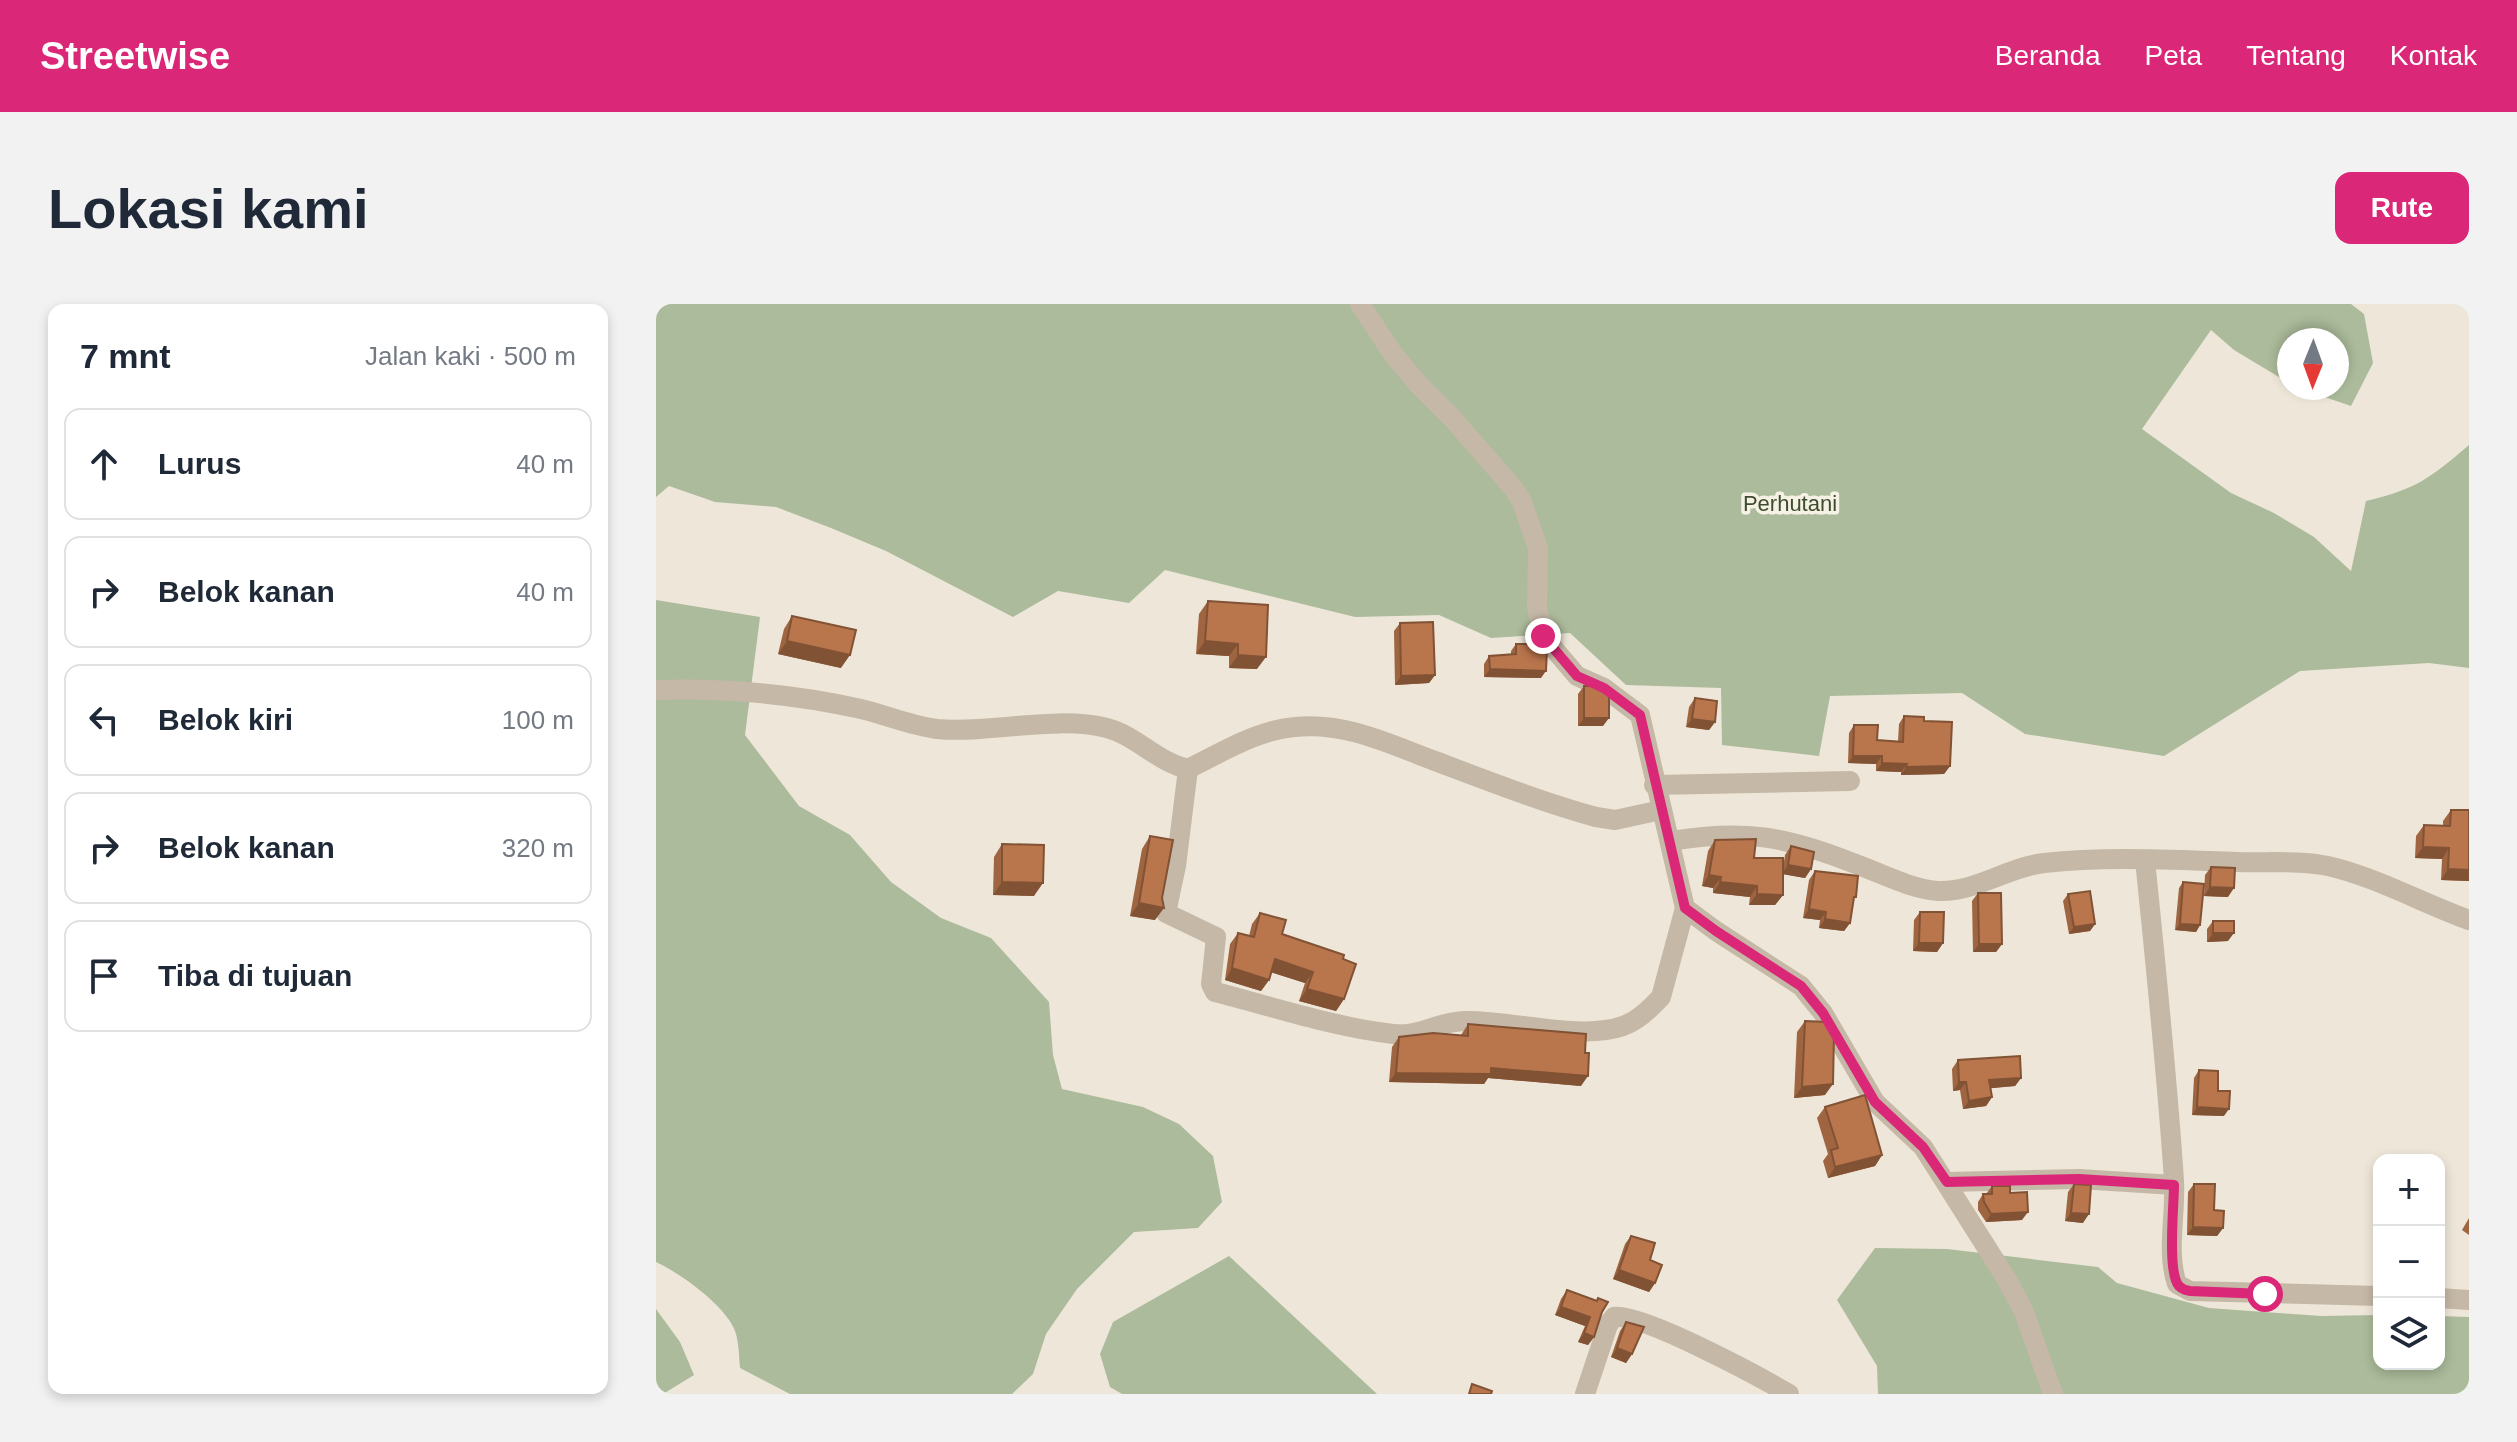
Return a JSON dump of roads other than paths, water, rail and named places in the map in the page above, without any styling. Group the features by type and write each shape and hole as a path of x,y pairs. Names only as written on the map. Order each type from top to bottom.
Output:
{"street":[{"path":"1188,769 1176,866 1166,913 1216,937 1211,984 1215,992 1316,1019 1397,1035 1464,1021 1611,1030 1627,1025 1661,997 1685,908 1640,715 1604,688 1577,676 1543,636 1537,607 1538,548 1522,502 1453,419 1410,374 1360,304"},
{"path":"656,690 733,691 804,698 936,729 1039,725 1105,728 1128,735 1167,762 1188,769 1255,736 1293,727 1332,727 1367,734 1596,817 1615,820 1661,810"},
{"path":"1654,785 1850,781"},
{"path":"1671,841 1706,835 1752,834 1782,838 1916,887 1939,891 1957,890 2042,863 2145,860 2325,865 2358,875 2469,920"},
{"path":"2145,860 2174,1185 2173,1266 2177,1284 2182,1289 2373,1296"},
{"path":"1685,908 1801,986 1823,1013 1875,1102 1923,1147 2006,1278 2024,1312 2053,1394"},
{"path":"1947,1182 2079,1179 2174,1185"},
{"path":"2445,1298 2469,1300"},
{"path":"1585,1394 1608,1325 1614,1317 1620,1316 1675,1336 1789,1394"}],"park label":[{"name":"Perhutani","path":"1790,503"}]}
